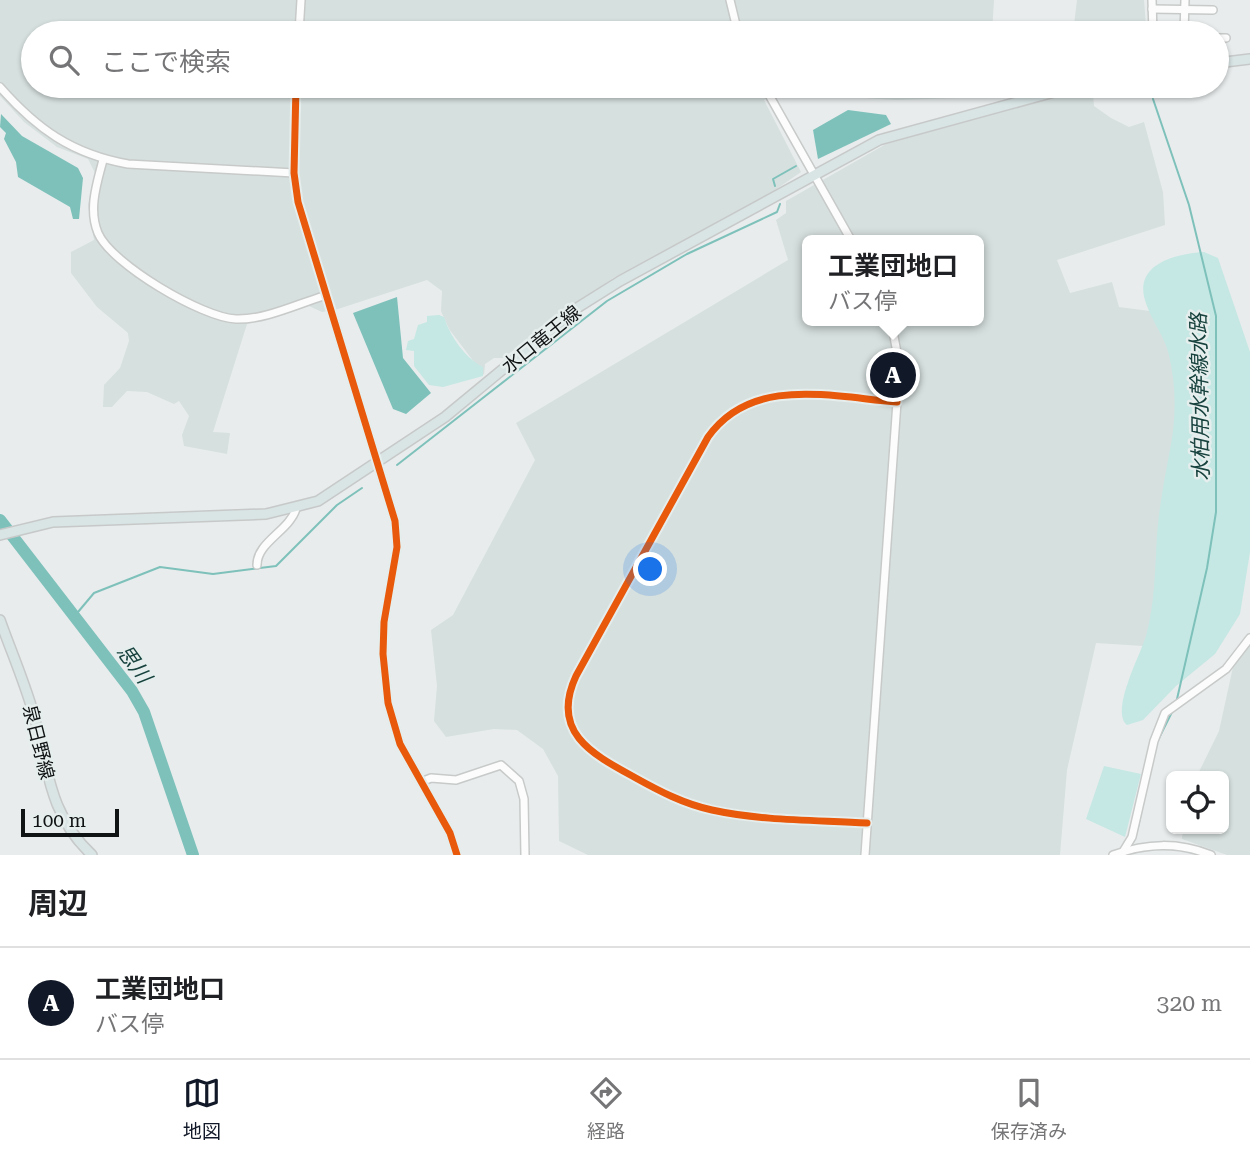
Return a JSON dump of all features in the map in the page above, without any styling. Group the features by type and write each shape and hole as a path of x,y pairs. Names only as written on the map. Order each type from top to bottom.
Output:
{"main road":[{"path":"1229,63 1250,60"},
{"name":"水口竜王線","path":"0,535 65,520 266,514 318,502 444,416 597,295 878,141 1033,98"},
{"name":"泉日野線","path":"0,620 28,695 53,797 70,832 93,855"}],"street":[{"path":"300,21 301,0"},
{"path":"730,0 735,21"},
{"path":"1152,0 1152,21"},
{"path":"1185,0 1185,21"},
{"path":"1152,9 1213,10"},
{"path":"0,87 32,123 55,138 103,160 208,170 294,173"},
{"path":"296,98 294,173 298,202 324,296 395,522 397,547 384,622 383,654 388,703 400,744 450,832 457,855"},
{"path":"771,98 849,235"},
{"path":"103,160 93,204 95,225 103,243 124,263 209,314 226,318 256,317 324,296"},
{"path":"865,855 899,363 892,326"},
{"path":"867,823 731,814 673,798 590,751 572,727 568,705 576,676 701,450 714,429 731,411 754,400 776,395 897,402"},
{"path":"257,565 257,558 263,549 288,525 296,509"},
{"path":"1123,853 1136,827 1154,741 1165,713 1226,669 1250,638"},
{"path":"421,782 431,778 456,780 501,765 519,781 524,799 525,855"},
{"path":"1169,855 1170,845"},
{"path":"1113,855 1170,845 1211,855"}],"shaded area":[{"path":"0,0 994,0 993,21 21,21 21,98 767,98 764,100 801,172 765,197 613,278 503,358 494,358 485,364 484,375 449,329 441,311 442,291 427,280 338,309 322,312 309,306 247,324 213,432 230,433 227,454 184,446 182,435 189,416 179,401 174,404 147,392 127,391 112,407 103,407 104,385 120,368 129,341 128,333 97,307 71,273 71,252 94,240 88,205 95,173 88,159 57,147 24,122 0,96"},
{"path":"1077,0 1144,0 1146,21 1074,21"},
{"path":"862,98 958,98 897,100"},
{"path":"1043,98 1093,98 1094,106 1129,127 1144,122 1163,192 1165,225 1057,260 1070,293 1112,282 1119,307 1188,316 1159,647 1096,643 1067,770 1060,855 588,855 559,841 558,776 543,749 517,730 494,729 446,737 434,721 437,686 431,630 453,615 535,460 516,423 788,260 776,220 786,213 786,201 886,144"},
{"path":"1204,252 1218,258 1250,352 1250,552 1240,614 1215,654 1176,686 1143,720 1127,725 1122,708 1128,683 1146,636 1151,611 1159,515 1174,418 1169,355 1143,292 1150,271 1158,264 1168,259"},
{"path":"427,316 444,317 454,339 464,352 483,367 483,376 443,387 429,385 414,366 414,351 406,350 408,341 414,339 418,325 427,322"},
{"path":"1250,642 1250,855 1227,855 1182,839 1182,834 1229,834 1229,771 1199,771 1219,731 1233,667"},
{"path":"1104,766 1141,774 1125,837 1086,819"}],"water":[{"path":"848,110 886,115 891,124 818,159 813,130"},
{"path":"1,114 22,136 78,168 83,178 79,219 73,219 70,207 18,177 16,162 4,139 6,133 0,127"},
{"path":"397,297 403,358 431,393 406,414 393,409 353,313"}],"waterway":[{"name":"水柏用水幹線水路","path":"1153,99 1189,205 1216,316 1216,512 1207,568 1177,699"},
{"path":"775,186 773,179 796,166"},
{"path":"397,465 607,301 687,254 777,212 780,204"},
{"path":"78,622 78,612 94,593 160,567 213,574 276,566 337,505 362,488"},
{"name":"思川","path":"0,520 132,691 144,712 193,855"},
{"name":"水柏用水幹線水路","path":"1159,738 1172,712"},
{"name":"水柏用水幹線水路","path":"1138,827 1141,812"}],"cycle path":[{"path":"296,98 294,173 298,202 395,521 397,547 384,622 383,654 388,703 400,744 450,833 457,855"},
{"path":"867,823 731,814 672,796 590,750 572,727 568,712 569,695 576,676 708,437 726,417 747,405 770,397 795,394 897,402"}],"place":[{"name":"工業団地口","path":"893,375"}]}
